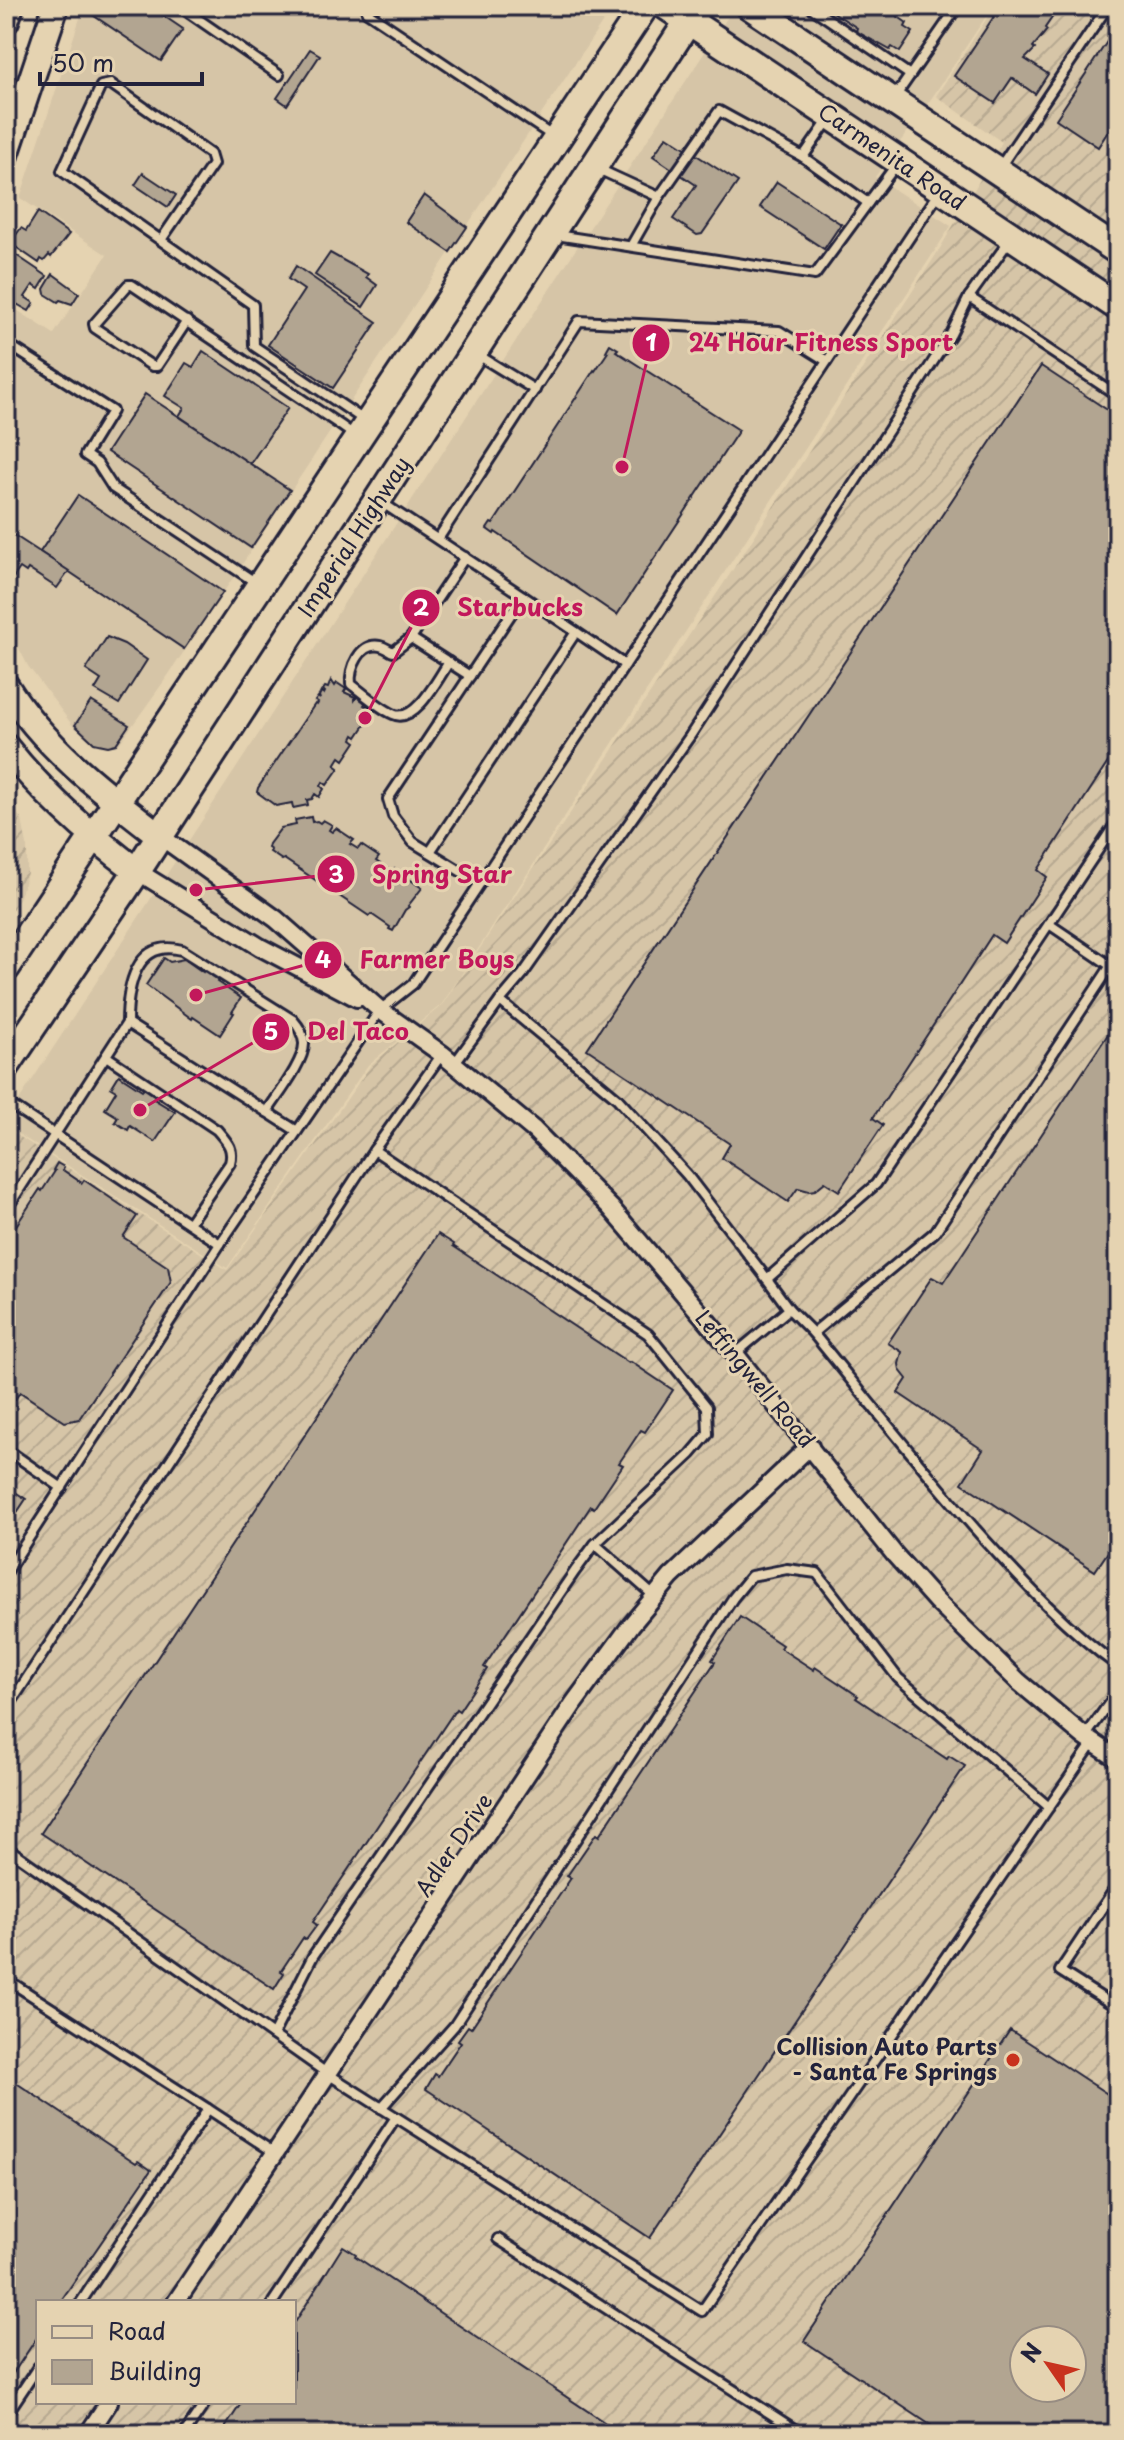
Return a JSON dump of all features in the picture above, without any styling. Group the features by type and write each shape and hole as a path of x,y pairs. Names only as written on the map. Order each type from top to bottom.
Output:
{"main road":[{"path":"6,21 11,6"},
{"path":"6,155 12,115 56,6"},
{"path":"6,968 645,6"},
{"name":"Carmenita Road","path":"666,6 693,13 831,116 1118,307"},
{"path":"750,6 1118,251"},
{"name":"Imperial Highway","path":"6,1066 160,836 693,13"},
{"name":"Leffingwell Road","path":"6,686 43,733 88,780 160,836"},
{"name":"Leffingwell Road","path":"6,747 40,787 93,838 137,871"}],"street":[{"name":"Leffingwell Road","path":"160,836 276,919 380,1010 504,1103 559,1153 610,1207 735,1354 895,1555 936,1601 1019,1682 1089,1740 1118,1759"},
{"name":"Leffingwell Road","path":"137,871 260,947 380,1010"},
{"name":"Adler Drive","path":"177,2300 574,1703 631,1625 671,1577 810,1446"},
{"path":"88,2434 108,2404"}],"lane":[{"path":"179,6 279,75"},
{"path":"371,6 367,12 557,139"},
{"path":"809,6 910,75"},
{"path":"892,101 958,6"},
{"path":"997,171 1108,6"},
{"path":"161,240 213,164 210,154 111,84 101,86 62,171 253,305 254,346 363,430"},
{"path":"631,246 659,197 719,111 803,157 868,203"},
{"path":"803,157 831,116"},
{"path":"551,234 815,275 899,161"},
{"path":"594,167 659,197"},
{"path":"6,1573 220,1244 380,1010 413,984 941,189"},
{"path":"6,1710 374,1150 523,974 690,736 951,334 969,297 1012,236"},
{"path":"187,321 157,366 152,366 95,328 94,324 128,285 132,285 363,430"},
{"path":"969,297 1118,396"},
{"path":"438,539 579,321 779,331 827,361"},
{"path":"6,343 112,411 85,455 97,463 113,488 260,585"},
{"path":"474,352 535,390"},
{"path":"378,500 625,665"},
{"path":"449,662 416,710 406,716 395,716 351,684 349,673 358,656 369,647 379,645 393,652 411,638 465,557"},
{"path":"480,883 413,842 393,816 388,799 523,596"},
{"path":"430,852 576,632"},
{"path":"411,638 470,676"},
{"path":"767,1279 876,1184 1118,820"},
{"path":"1049,924 1111,966"},
{"path":"6,1210 127,1023 127,1000 138,964 150,952 172,948 182,950 293,1020 302,1033 305,1047 267,1112"},
{"path":"813,1333 935,1232 1118,955"},
{"path":"500,1001 617,1098 687,1175 789,1309 813,1333 957,1508 1049,1608 1118,1666"},
{"path":"127,1023 297,1131"},
{"path":"106,1056 217,1130 233,1153 230,1163 189,1223"},
{"path":"6,1102 220,1244"},
{"path":"273,2035 313,1956 566,1584 595,1544 691,1454 708,1434 707,1407 648,1334 374,1150"},
{"path":"735,1354 789,1309"},
{"path":"6,1449 62,1488"},
{"path":"595,1544 655,1597"},
{"path":"381,2108 454,2026 733,1598 751,1576 787,1569 817,1573 898,1678 1049,1807"},
{"path":"6,1847 328,2074 702,2311 1049,1807 1118,1691"},
{"path":"1118,1884 1060,1971 1118,2008"},
{"path":"6,1979 275,2153"},
{"path":"82,2300 208,2109"},
{"path":"274,2300 396,2117"},
{"path":"498,2239 802,2434"},
{"path":"6,2415 36,2370"},
{"path":"184,2434 205,2404"}],"shaded area":[{"path":"84,6 602,6 604,20 167,677 119,744 108,747 99,746 73,726 28,666 6,623 6,303 54,334 107,255 20,198"},
{"path":"735,6 993,6 875,177 951,226 442,1004 368,1065 227,1268 6,1126 6,1120"},
{"path":"995,6 1118,6 1118,2434 6,2434 6,1128 227,1270 371,1065 442,1005 732,571 939,250 1002,142 936,96"},
{"path":"6,799 22,820 27,845 27,873 20,897 6,919"}],"building":[{"path":"85,6 149,6 183,29 161,61 84,9"},
{"path":"837,6 892,6 900,11 897,16 907,23 905,27 913,32 900,52 892,47 890,50 856,31 857,28 833,12"},
{"path":"1001,6 1060,6 1033,47 1035,49 1025,59 1048,74 1035,94 1012,78 995,103 954,76"},
{"path":"1110,37 1118,42 1118,116 1098,147 1056,119"},
{"path":"310,49 320,55 287,105 277,98"},
{"path":"667,136 738,182 702,234 697,235 673,219 696,185 653,156"},
{"path":"143,173 176,195 168,207 135,185"},
{"path":"777,182 841,224 824,249 760,207"},
{"path":"424,195 467,227 450,252 406,222"},
{"path":"38,212 69,234 51,257 49,255 44,261 41,259 39,263 10,243 21,228 26,231"},
{"path":"13,253 47,276 39,289 33,285 25,297 34,303 29,311 6,298 6,264"},
{"path":"330,253 368,274 366,277 377,285 363,307 315,275"},
{"path":"296,266 377,322 333,388 268,345 304,290 288,279"},
{"path":"53,274 79,293 72,304 58,302 45,294 44,289"},
{"path":"610,344 618,349 616,351 739,430 617,615 487,529 608,352"},
{"path":"203,351 288,408 250,464 179,416 184,408 165,396 186,363 193,367"},
{"path":"1041,366 1118,417 1118,747 1038,870 1047,877 1004,943 992,935 873,1118 883,1125 839,1191 825,1182 815,1190 798,1188 788,1202 722,1158 730,1144 587,1049"},
{"path":"145,394 290,490 251,548 107,452"},
{"path":"78,495 223,592 184,649 40,552"},
{"path":"6,530 69,571 57,588 28,569 26,572 20,568 6,588"},
{"path":"107,637 124,644 147,660 119,704 95,690 101,680 86,670"},
{"path":"331,680 335,686 337,683 346,689 344,692 355,697 355,700 360,693 368,699 364,705 375,710 357,737 354,735 352,739 356,742 344,760 340,757 335,765 339,768 327,785 323,782 321,786 324,789 319,797 315,794 307,800 308,805 293,808 292,803 276,806 257,792 258,788 317,705 315,701 318,697 320,699 321,692 324,694 323,690 328,688"},
{"path":"91,701 129,725 116,744 94,743 75,725"},
{"path":"311,817 312,822 320,823 323,820 332,825 329,830 332,832 336,828 354,840 350,844 358,849 361,845 379,857 376,861 393,873 395,869 422,888 393,931 371,914 369,916 270,852 269,844 281,828 296,825 295,820"},
{"path":"164,958 170,962 184,959 203,972 205,969 219,978 217,982 241,998 220,1035 192,1019 146,985"},
{"path":"1118,996 1118,1019 1107,1012"},
{"path":"1118,1019 1118,1537 1095,1571 962,1483 983,1450 898,1393 907,1379 900,1370 902,1352 888,1343 932,1277 943,1283"},
{"path":"119,1075 142,1090 146,1085 157,1092 154,1099 175,1112 155,1142 130,1126 128,1130 115,1122 118,1117 105,1109 116,1091 111,1088"},
{"path":"57,1163 82,1183 84,1180 137,1216 123,1237 168,1267 171,1282 79,1419 65,1422 20,1392 6,1413 6,1241 40,1189 42,1191"},
{"path":"438,1234 673,1390 645,1432 641,1430 619,1463 623,1465 594,1508 591,1506 484,1667 487,1669 459,1711 456,1709 313,1922 317,1925 306,1940 303,1938 281,1971 284,1973 274,1989 41,1833"},
{"path":"6,1486 26,1499 6,1529"},
{"path":"740,1617 782,1645 780,1648 814,1670 815,1667 947,1759 949,1756 965,1766 650,2238 426,2089 461,2042 458,2040 468,2026 471,2028 571,1878 567,1876 596,1834 599,1836 715,1662 712,1660"},
{"path":"1010,2030 1118,2101 1118,2434 944,2434 804,2341"},
{"path":"6,2076 151,2170 61,2300 36,2300 36,2339 6,2384"},
{"path":"343,2246 622,2434 221,2434 241,2404 296,2404 296,2321"}],"place":[{"name":"24 Hour Fitness Sport","path":"622,467"},
{"name":"Starbucks","path":"365,718"},
{"name":"Spring Star","path":"196,890"},
{"name":"Farmer Boys","path":"196,995"},
{"name":"Del Taco","path":"140,1110"},
{"name":"Collision Auto Parts - Santa Fe Springs","path":"1013,2060"}]}
